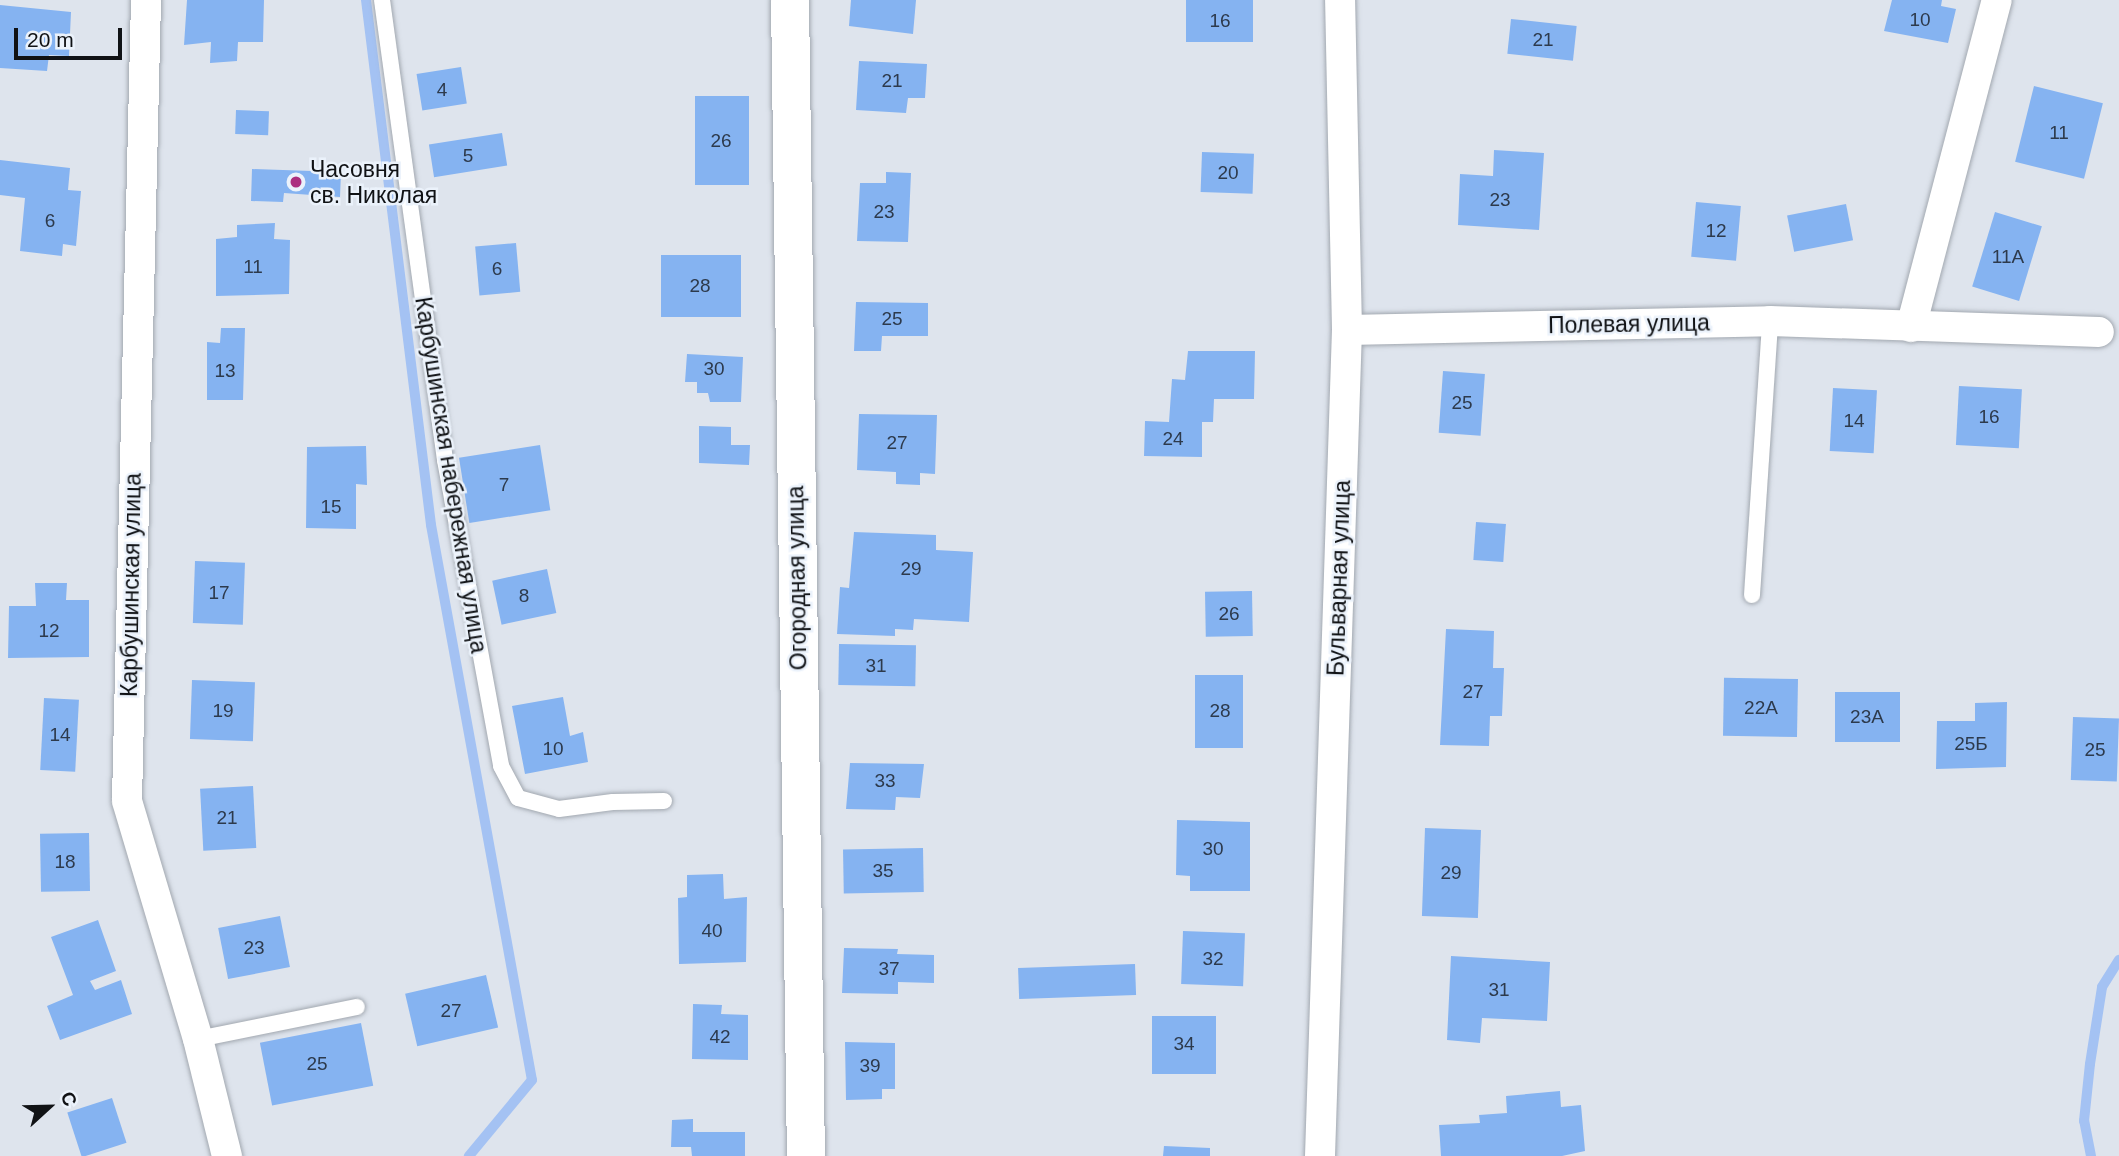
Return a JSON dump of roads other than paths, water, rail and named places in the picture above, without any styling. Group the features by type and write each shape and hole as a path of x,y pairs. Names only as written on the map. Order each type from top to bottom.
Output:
{"street":[{"name":"Карбушинская улица","path":"146,0 127,801 198,1039 226,1156"},
{"name":"Огородная улица","path":"790,0 806,1156"},
{"name":"Бульварная улица","path":"1320,1156 1347,330 1340,0"},
{"path":"1911,327 1997,0"},
{"name":"Полевая улица","path":"1347,330 1770,321 2099,332"}],"lane":[{"name":"Карбушинская набережная улица","path":"382,0 445,460 501,766 518,798 559,809 613,802 664,801"},
{"path":"1752,595 1770,321"},
{"path":"198,1039 357,1007"}],"waterway":[{"path":"366,0 431,525 532,1080 469,1156"},
{"path":"2091,1156 2084,1121 2090,1064 2102,987 2119,960"}],"place":[{"name":"Часовня св. Николая","path":"296,182"}]}
